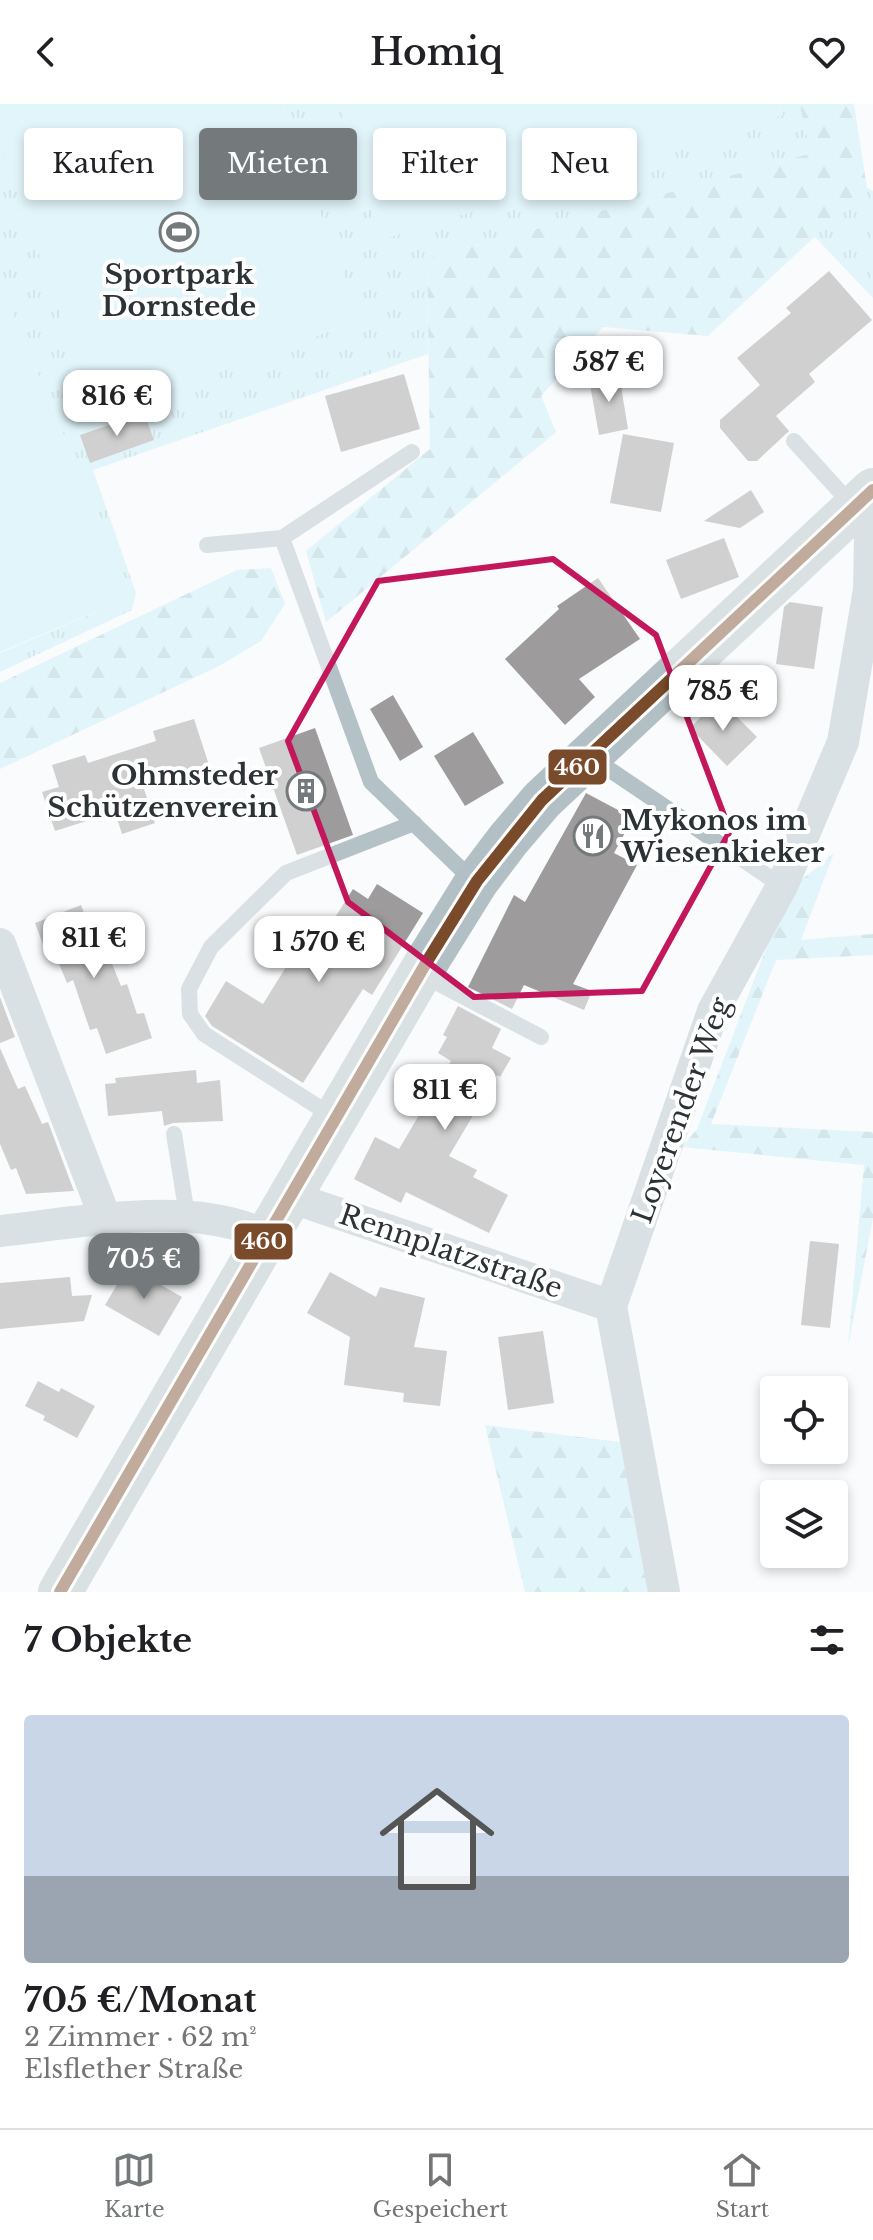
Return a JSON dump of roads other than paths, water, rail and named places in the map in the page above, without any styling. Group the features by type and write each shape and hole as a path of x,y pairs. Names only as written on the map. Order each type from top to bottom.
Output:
{"main road":[{"path":"60,1592 477,881 542,800 863,498"}],"street":[{"name":"Loyerender Weg","path":"664,1592 611,1306 713,1011 782,886 843,742 869,590 870,535 863,519 863,498"},
{"path":"0,944 106,1220"},
{"name":"Rennplatzstraße","path":"290,1197 611,1306"},
{"path":"0,1231 187,1215 250,1228 267,1237"}],"lane":[{"path":"794,441 863,498"},
{"path":"207,545 282,538 412,452"},
{"path":"282,538 371,782 477,881"},
{"path":"588,755 782,886"},
{"path":"336,1118 204,1034 190,1014 189,989 211,947 286,873 414,823"},
{"path":"420,974 541,1037"},
{"path":"174,1134 187,1215"}],"place":[{"name":"Sportpark Dornstede","path":"179,232"},
{"name":"Ohmsteder Schützenverein","path":"306,791"},
{"name":"Mykonos im Wiesenkieker","path":"593,836"}]}
